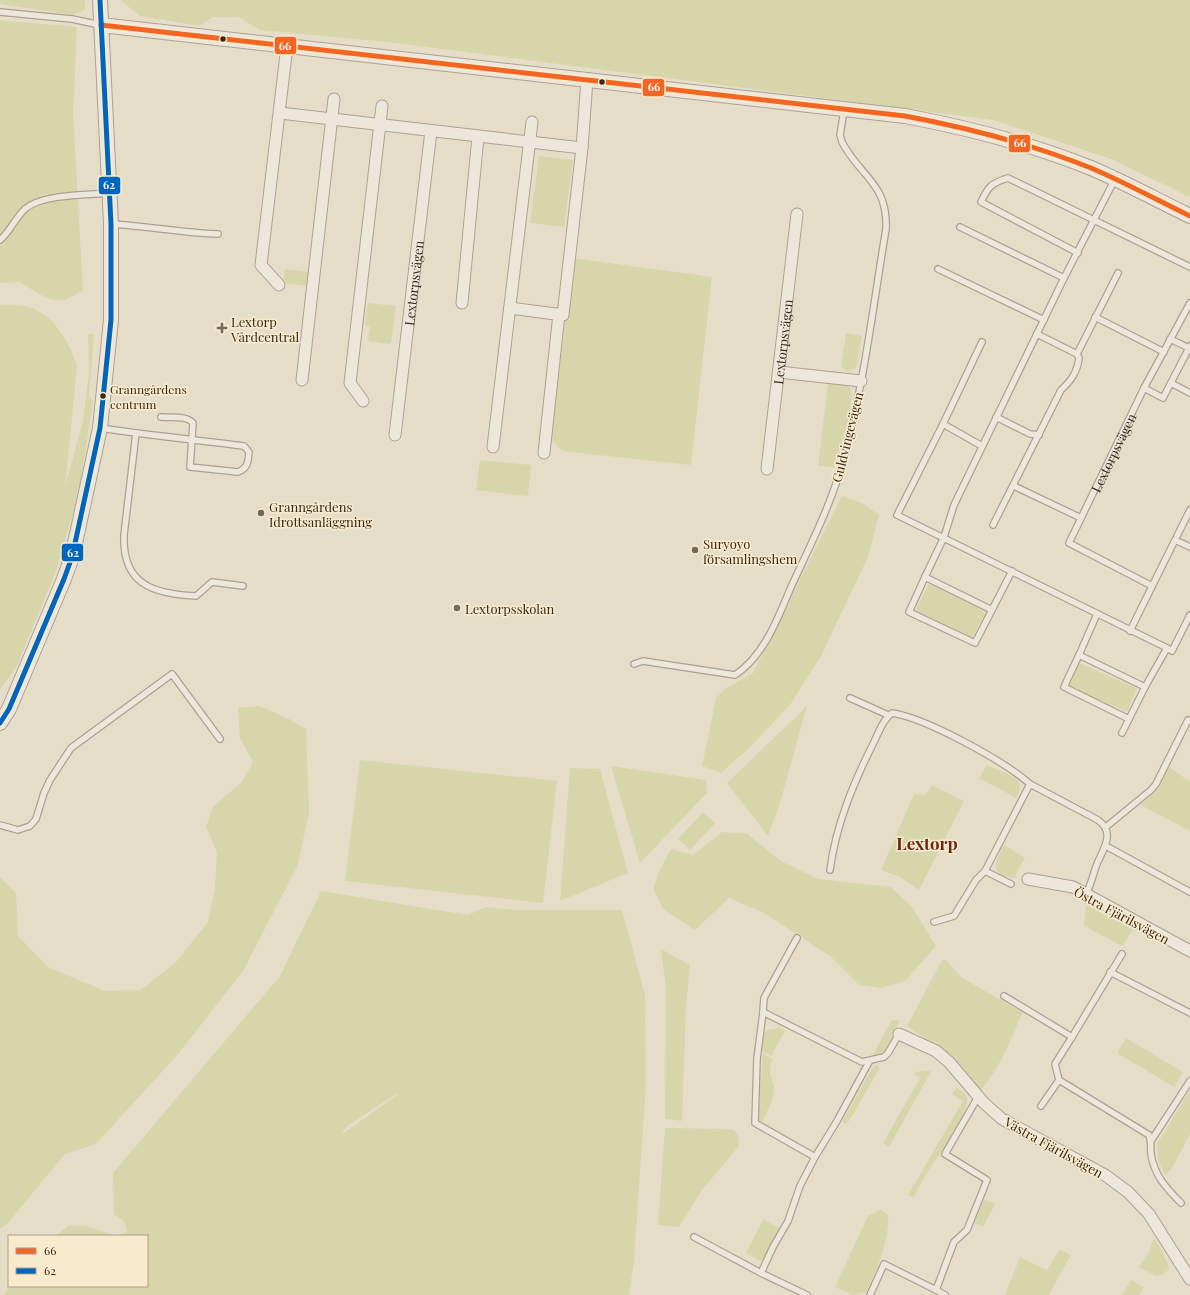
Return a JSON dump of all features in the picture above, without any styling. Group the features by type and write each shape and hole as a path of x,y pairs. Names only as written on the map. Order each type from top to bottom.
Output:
{"street":[{"path":"0,723 4,707 64,579 72,557 100,428 111,320 111,224 100,0"},
{"path":"101,25 905,116 974,131 1037,148 1115,179 1190,216"},
{"path":"279,284 261,265 287,46"},
{"path":"510,308 563,315 582,148 587,80"},
{"path":"302,380 334,99"},
{"path":"363,401 350,383 382,106"},
{"path":"280,112 478,137 582,148"},
{"path":"493,447 532,122"},
{"name":"Lextorpsvägen","path":"395,436 432,131"},
{"path":"462,303 478,137"},
{"name":"Lextorpsvägen","path":"767,469 797,214"},
{"path":"544,453 559,314"},
{"path":"778,372 861,381"},
{"name":"Östra Fjärilsvägen","path":"1028,879 1073,887 1190,952"},
{"name":"Västra Fjärilsvägen","path":"899,1034 936,1051 949,1062 978,1097 1007,1122 1104,1175 1124,1189 1149,1214 1190,1279"}],"lane":[{"path":"0,12 72,19 101,25"},
{"name":"Guldvingevägen","path":"634,664 643,661 735,675 747,667 758,653 787,596 834,488 843,461 861,381 886,229 887,214 879,193 846,150 842,142 840,135 844,110"},
{"path":"1078,253 980,202 988,187 998,181 1008,178 1190,267"},
{"path":"1012,571 975,643 909,612 944,536 954,505 982,446 1064,278 1115,179"},
{"path":"0,240 25,209 36,202 56,198 110,193"},
{"path":"111,224 137,225 188,233 218,234"},
{"path":"960,227 1064,278"},
{"path":"938,269 1044,320"},
{"path":"1077,354 1118,273"},
{"name":"Lextorpsvägen","path":"1152,586 1069,543 1144,388 1190,303"},
{"path":"1096,317 1164,352"},
{"path":"993,525 1014,486 1061,390 1072,381 1078,368 1079,358 1077,354 1037,334"},
{"path":"1144,388 1163,398 1171,383 1189,347 1170,339"},
{"path":"982,342 897,515 944,536 1169,650"},
{"path":"1171,383 1190,393"},
{"path":"100,428 136,433 192,440 244,446 250,452 245,470 238,472 190,467 192,440 193,423 190,420 161,417"},
{"path":"996,417 1030,434 1039,435"},
{"path":"943,424 982,446"},
{"path":"136,433 123,552 129,569 153,589 171,595 196,596 212,582 243,586"},
{"path":"1014,486 1081,518"},
{"path":"1177,536 1190,510"},
{"path":"1130,630 1175,540 1190,547"},
{"path":"926,577 992,610"},
{"path":"1097,614 1064,687 1129,719"},
{"path":"1122,733 1144,687 1188,622 1190,616"},
{"path":"1079,655 1144,687"},
{"path":"0,825 18,830 30,826 36,819 50,780 71,748 172,674 220,738"},
{"path":"850,698 888,715 892,713 915,718 980,752 1018,774 1030,784 1098,820 1106,827 1108,832 1106,846 1096,865 1086,894"},
{"path":"830,870 839,826 851,792 888,715"},
{"path":"1106,827 1151,790 1156,784 1188,720 1190,721"},
{"path":"934,922 954,916 976,880 985,871 1030,784"},
{"path":"1106,846 1190,892"},
{"path":"985,871 1010,884"},
{"path":"797,938 764,998 757,1059 755,1123 815,1157"},
{"path":"1122,954 1055,1064 1059,1080 1149,1135 1151,1141 1151,1152 1160,1180 1181,1203"},
{"path":"1110,972 1190,1013"},
{"path":"1004,996 1072,1036"},
{"path":"763,1012 857,1061 869,1062 884,1057 899,1034"},
{"path":"762,1272 788,1221 800,1186 869,1062"},
{"path":"1041,1106 1059,1080"},
{"path":"1151,1141 1190,1081"},
{"path":"936,1290 954,1242 967,1230 987,1180 945,1154 978,1097"},
{"path":"694,1237 807,1295"},
{"path":"870,1295 884,1264 945,1295"}],"green space":[{"path":"0,0 85,0 85,10 73,15 0,4"},
{"path":"120,0 1190,0 1190,197 1111,159 993,120 387,42 260,30 238,17 213,17 199,26 140,16"},
{"path":"0,20 77,27 73,114 83,291 64,300 52,300 20,282 0,283"},
{"path":"539,156 573,160 564,227 530,223"},
{"path":"573,258 712,277 691,465 562,451 551,439"},
{"path":"285,269 310,272 308,286 283,283"},
{"path":"368,303 396,306 391,344 368,341 370,327 365,326"},
{"path":"0,306 24,306 43,314 58,328 74,356 77,365 65,486 83,421 89,374 88,334 94,334 89,396 93,401 79,493 56,571 17,666 0,690"},
{"path":"846,333 862,336 856,368 847,372 841,366"},
{"path":"828,384 846,385 851,389 849,418 834,467 818,466"},
{"path":"480,460 531,465 528,496 476,490"},
{"path":"842,496 862,503 879,515 868,557 821,656 790,705 750,747 721,773 702,766 716,698 726,688 753,673"},
{"path":"930,582 987,610 972,638 915,611"},
{"path":"1079,663 1137,688 1127,712 1069,687"},
{"path":"259,706 291,720 306,729 309,812 298,865 243,971 179,1053 96,1144 65,1154 7,1224 0,1229 0,877 16,893 18,936 48,967 105,991 141,990 176,962 208,922 215,888 217,852 206,827 213,807 242,782 253,762 240,738 238,708"},
{"path":"807,706 780,803 768,836 727,783"},
{"path":"360,760 557,781 543,903 345,881"},
{"path":"987,765 1012,776 1016,780 1019,785 1019,791 1016,798 979,778"},
{"path":"611,766 706,780 707,793 640,863"},
{"path":"1168,766 1190,782 1190,831 1141,805 1160,787"},
{"path":"570,768 600,769 628,873 560,901"},
{"path":"932,785 964,801 919,890 900,877 881,870 914,794 925,795"},
{"path":"703,812 715,823 690,850 678,839"},
{"path":"722,832 747,834 781,861 818,879 891,887 912,907 936,946 905,981 881,988 859,985 831,957 764,913 729,898 695,930 663,909 653,888 661,867 671,849 693,855"},
{"path":"1003,846 1006,846 1025,858 1014,878 1002,876 996,870 996,862"},
{"path":"321,891 468,915 486,907 519,910 622,910 645,995 646,1084 634,1261 629,1295 4,1295 9,1287 148,1287 148,1235 119,1235 127,1231 124,1221 114,1214 113,1173 280,976","holes":["396,1094 397,1095 341,1135 347,1126"]},
{"path":"1086,905 1133,930 1122,946 1084,926"},
{"path":"661,949 690,965 686,1008 682,1121 665,1119 666,990"},
{"path":"942,960 946,960 962,978 1023,1012 999,1063 980,1091 954,1059 907,1026"},
{"path":"892,1020 900,1021 885,1053 872,1056"},
{"path":"778,1028 785,1031 771,1056 762,1051 764,1034 767,1030"},
{"path":"1126,1038 1183,1072 1174,1087 1117,1053"},
{"path":"763,1053 773,1060 770,1072 774,1093 762,1122 758,1120"},
{"path":"876,1065 880,1068 847,1124 842,1122 871,1070"},
{"path":"932,1070 889,1147 883,1143 920,1078 914,1074 915,1072"},
{"path":"957,1087 967,1097 964,1115 955,1132 931,1166 913,1198 908,1195 963,1101 952,1094"},
{"path":"1190,1090 1190,1134 1172,1168 1165,1175 1158,1161 1157,1144"},
{"path":"665,1128 726,1129 734,1130 738,1135 739,1146 702,1190 679,1227 658,1225"},
{"path":"984,1200 995,1204 983,1227 974,1223"},
{"path":"881,1209 888,1215 887,1234 882,1254 866,1292 853,1295 835,1287 868,1216"},
{"path":"763,1219 781,1229 763,1262 746,1253"},
{"path":"68,1226 87,1226 114,1235 56,1235"},
{"path":"1153,1240 1156,1240 1169,1269 1164,1274 1156,1276 1139,1267 1149,1252"},
{"path":"1059,1250 1071,1255 1049,1295 1005,1295 1020,1257 1047,1270"},
{"path":"1131,1280 1144,1287 1139,1295 1122,1295"}],"transit line":[{"name":"62","path":"0,723 9,709 72,557 100,428 111,320 111,224 100,0"},
{"name":"66","path":"101,25 905,116 953,126 1046,151 1116,179 1190,216"}],"place":[{"name":"Lextorp Vårdcentral","path":"222,328"},
{"name":"Granngårdens centrum","path":"103,396"},
{"name":"Granngårdens Idrottsanläggning","path":"261,513"},
{"name":"Suryoyo församlingshem","path":"695,550"},
{"name":"Lextorpsskolan","path":"457,608"}],"district":[{"name":"Lextorp","path":"927,843"}]}
